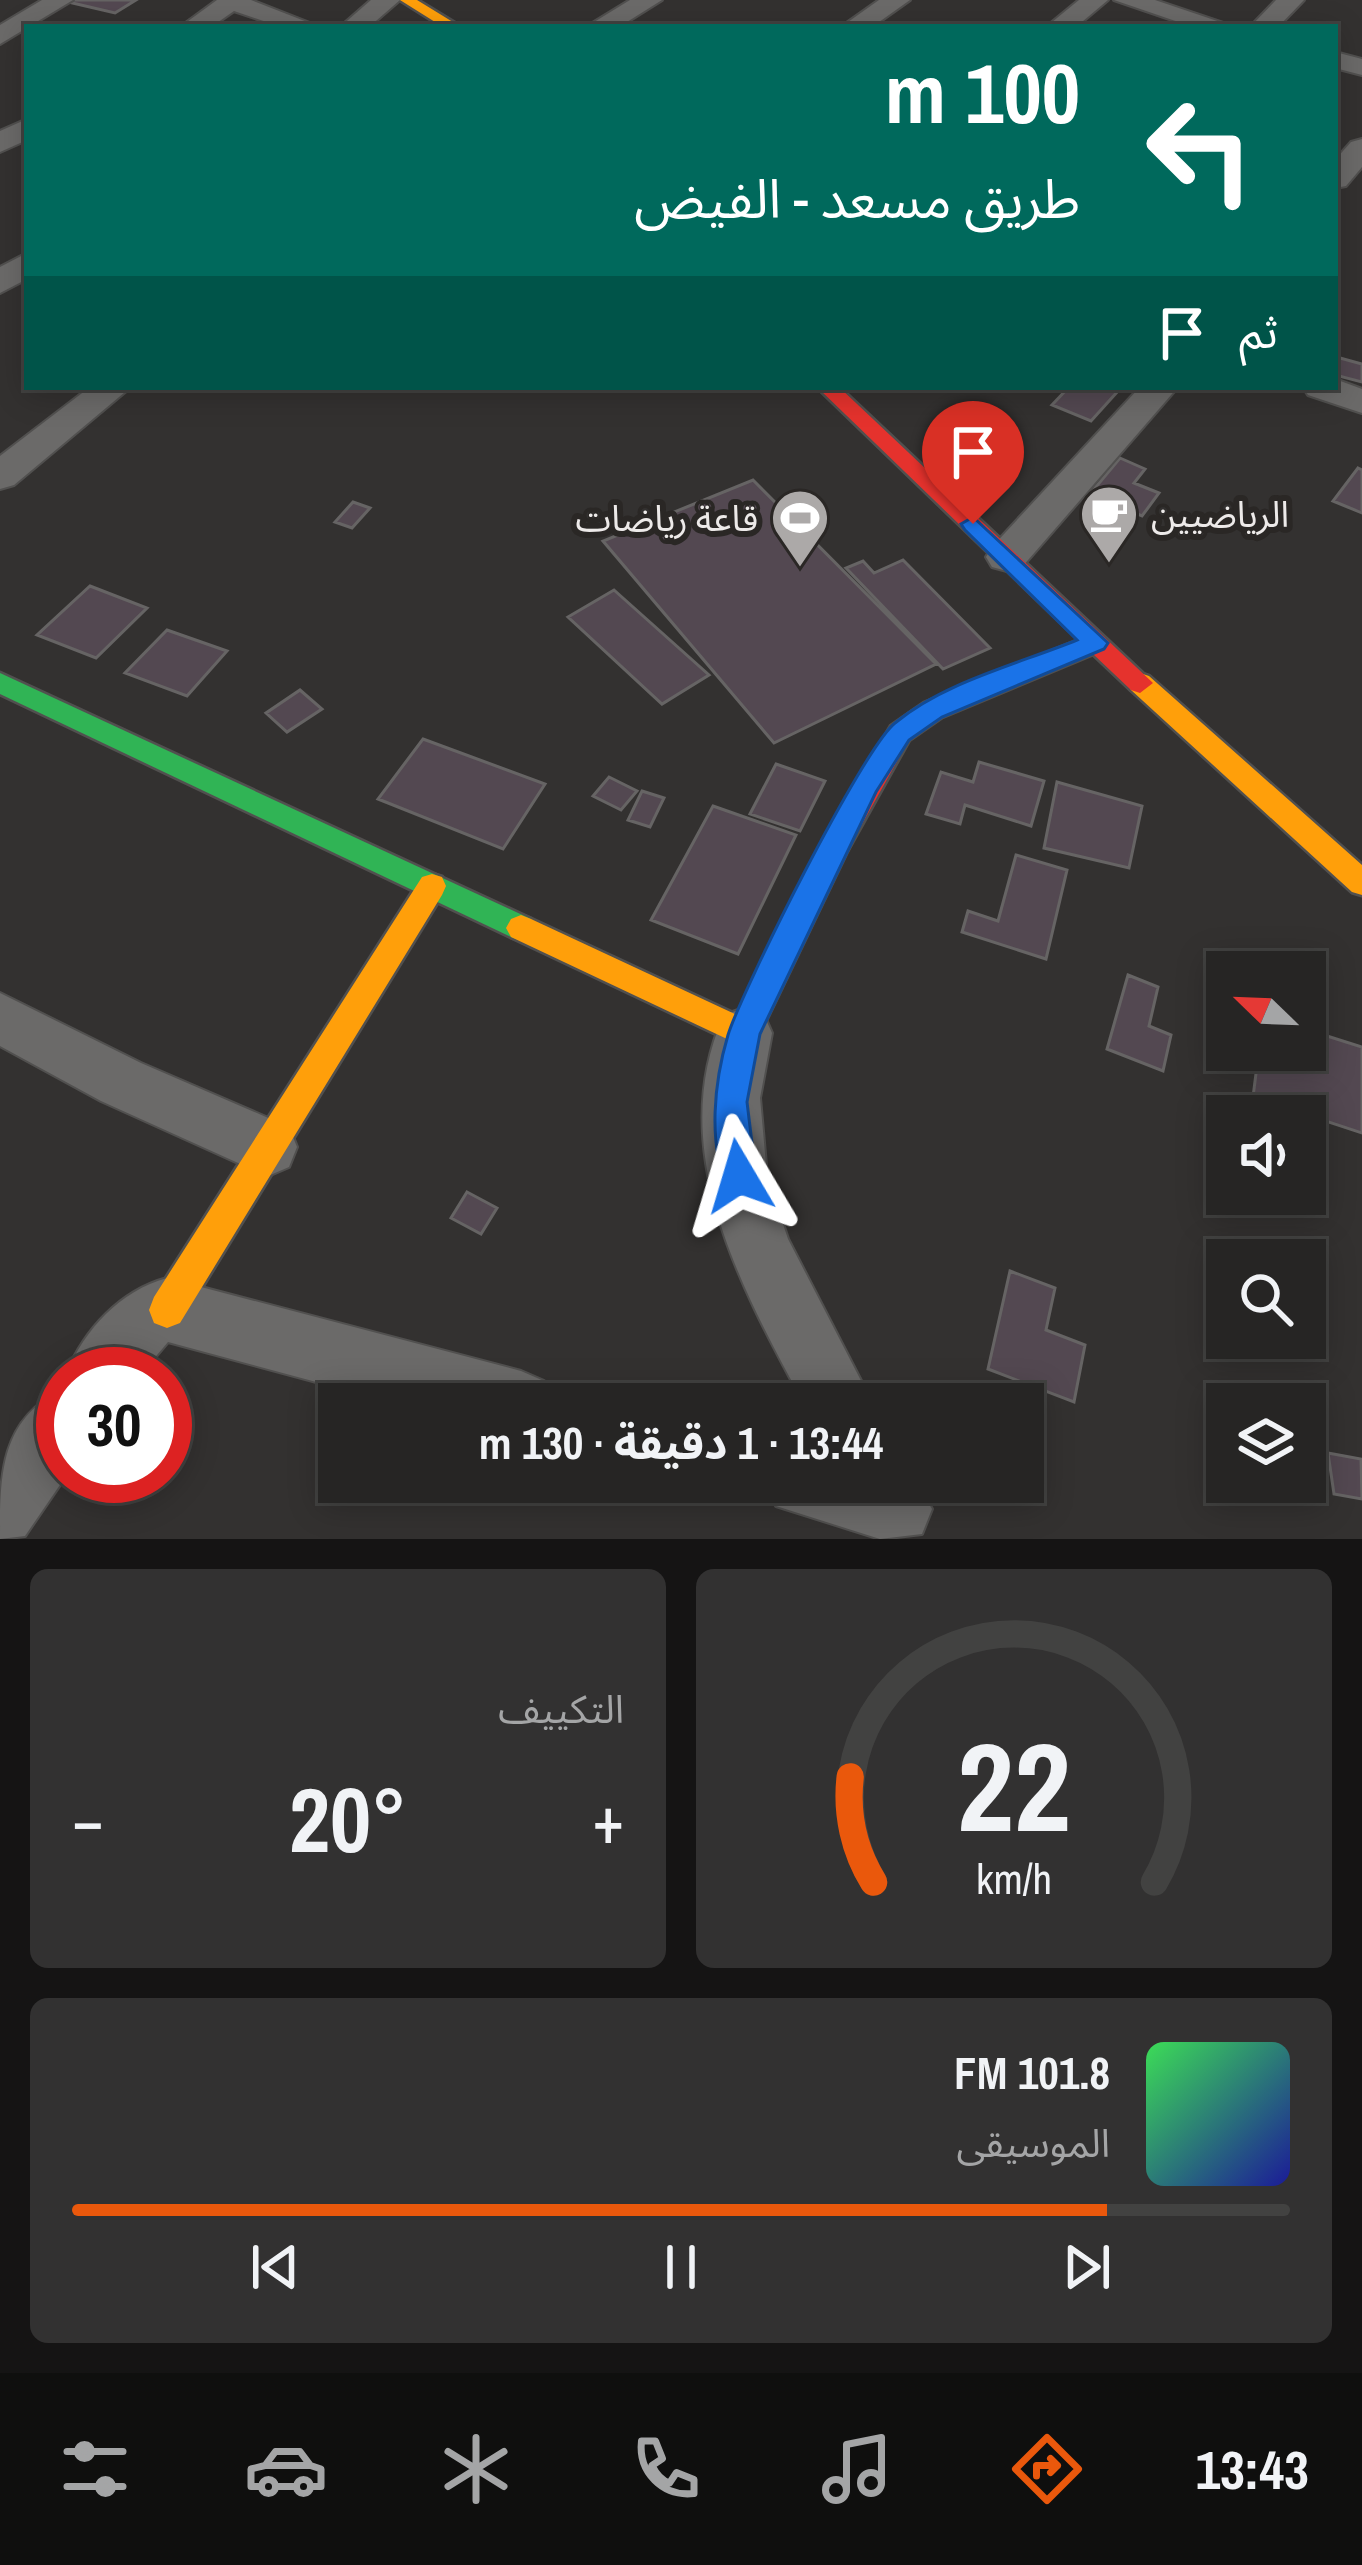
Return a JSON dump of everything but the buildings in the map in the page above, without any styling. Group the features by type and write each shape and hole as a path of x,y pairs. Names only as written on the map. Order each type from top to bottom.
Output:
{"street":[{"path":"0,36 60,0"},
{"path":"356,24 387,0"},
{"path":"407,0 449,24"},
{"path":"605,24 650,0"},
{"path":"859,24 897,0"},
{"path":"1063,24 1095,0"},
{"path":"1127,0 1211,24"},
{"path":"1266,24 1291,0"},
{"path":"197,24 228,1 298,24"},
{"path":"1338,175 1362,148"},
{"path":"0,476 109,390"},
{"path":"836,390 1095,643 1362,883"},
{"path":"1007,556 1157,390"},
{"path":"1329,390 1362,402"},
{"path":"829,1383 761,1257 739,1176 730,1102 744,1033 865,786 900,733 933,710 1095,643"},
{"path":"0,683 744,1033"},
{"path":"167,1310 432,886"},
{"path":"0,1018 121,1082 268,1147"},
{"path":"121,1347 148,1316 167,1310 441,1383"},
{"path":"0,1510 36,1460"}],"traffic: fast":[{"path":"0,683 521,928"}],"traffic: slow":[{"path":"407,0 449,24"},
{"path":"1140,683 1362,883"},
{"path":"521,928 744,1033 837,843"},
{"path":"167,1310 432,886"}],"traffic: jam":[{"path":"830,390 1140,683"},
{"path":"837,843 900,733 933,710 1095,643"}],"place":[{"name":"الرياضيين","path":"1109,565"},
{"name":"قاعة رياضات","path":"800,569"}],"route":[{"path":"739,1176 730,1102 744,1033 865,786 900,733 933,710 1095,643 973,524"}]}
